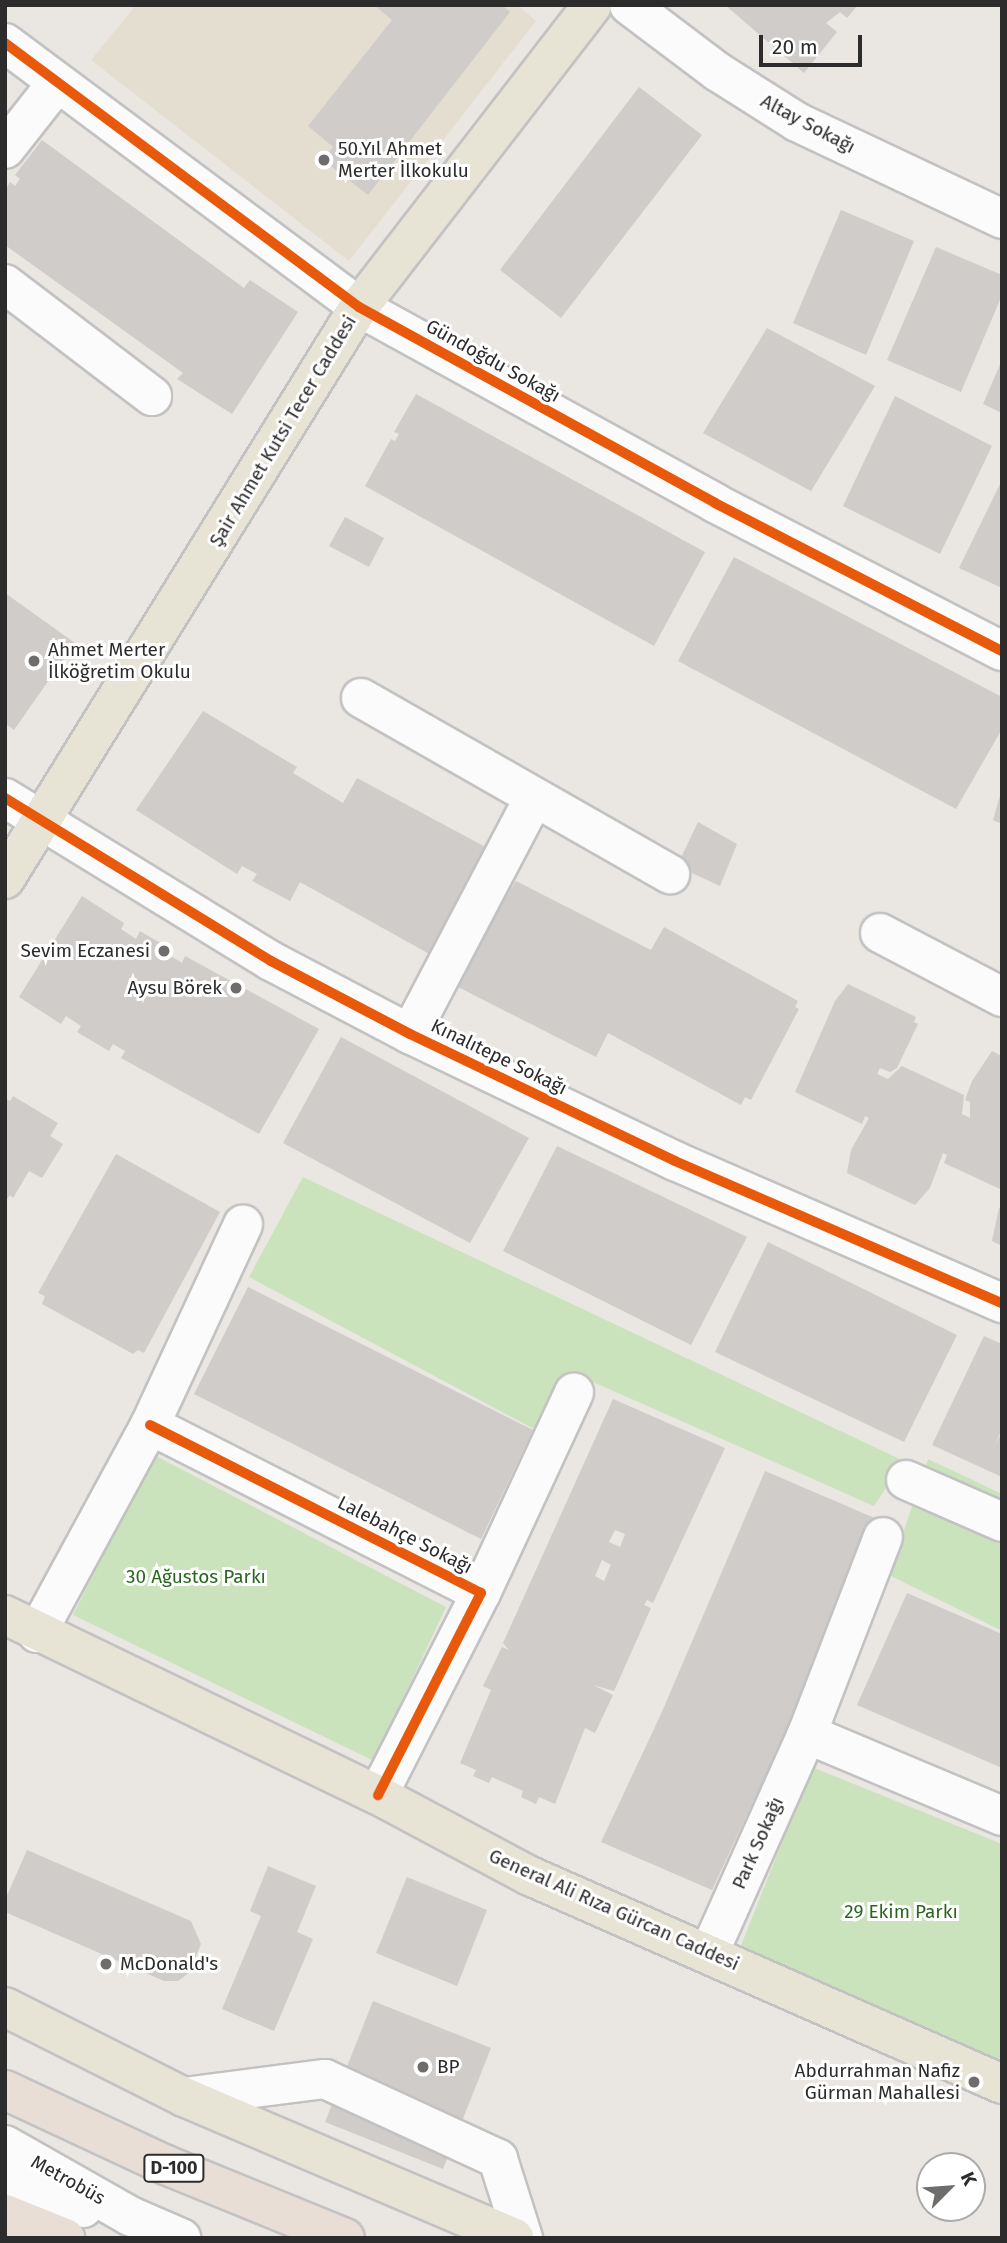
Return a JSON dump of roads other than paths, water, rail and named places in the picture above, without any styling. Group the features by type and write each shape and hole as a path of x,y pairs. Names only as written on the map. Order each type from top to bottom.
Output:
{"highway":[{"name":"D-100","path":"5,2090 166,2165 345,2238"},
{"path":"5,2214 65,2238"}],"main road":[{"name":"Şair Ahmet Kutsi Tecer Caddesi","path":"5,879 359,307 592,5"},
{"name":"General Ali Rıza Gürcan Caddesi","path":"21,1624 378,1795 530,1876 1002,2084"},
{"path":"5,2007 184,2097 514,2238"}],"street":[{"name":"Altay Sokağı","path":"629,5 718,72 797,122 1002,219"},
{"name":"Gündoğdu Sokağı","path":"5,43 359,307 715,503 1002,651"},
{"path":"5,149 57,83"},
{"path":"5,284 152,396"},
{"path":"360,698 533,800 670,874"},
{"name":"Kınalıtepe Sokağı","path":"5,798 271,961 410,1034 675,1161 1002,1303"},
{"path":"410,1034 533,800"},
{"path":"880,933 1002,997"},
{"path":"21,1624 150,1425 243,1225"},
{"path":"481,1594 574,1393"},
{"name":"Lalebahçe Sokağı","path":"150,1425 481,1594 378,1795"},
{"path":"906,1480 1002,1522"},
{"name":"Park Sokağı","path":"709,1953 807,1734 883,1537"},
{"path":"807,1734 1002,1816"},
{"path":"184,2097 325,2079 498,2159 523,2238"},
{"name":"Metrobüs","path":"5,2145 130,2216 181,2238"},
{"name":"Metrobüs","path":"5,2180 70,2206 130,2216"}],"place":[{"name":"50.Yıl Ahmet Merter İlkokulu","path":"324,160"},
{"name":"Ahmet Merter İlköğretim Okulu","path":"34,661"},
{"name":"Sevim Eczanesi","path":"164,951"},
{"name":"Aysu Börek","path":"236,988"},
{"name":"McDonald's","path":"106,1964"},
{"name":"BP","path":"423,2067"},
{"name":"Abdurrahman Nafiz Gürman Mahallesi","path":"974,2082"}],"park label":[{"name":"30 Ağustos Parkı","path":"196,1577"},
{"name":"29 Ekim Parkı","path":"901,1912"}]}
